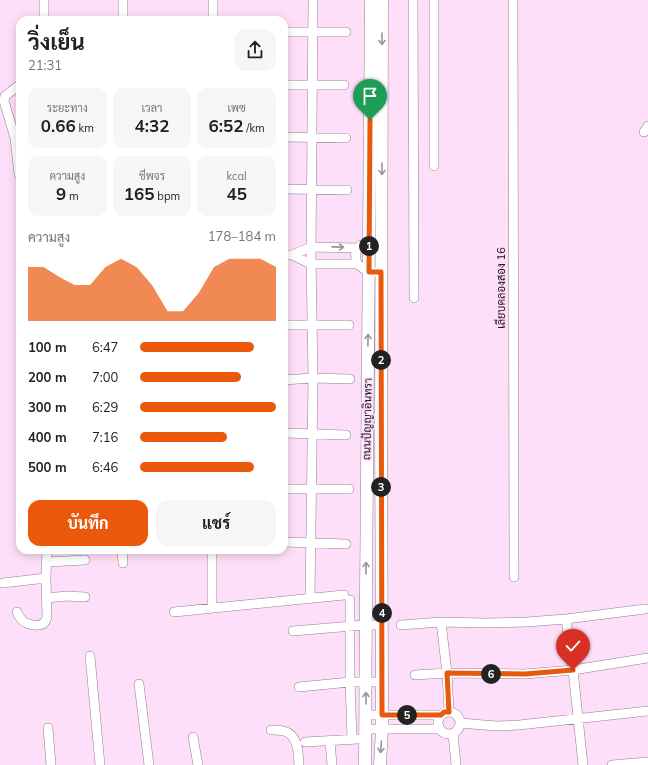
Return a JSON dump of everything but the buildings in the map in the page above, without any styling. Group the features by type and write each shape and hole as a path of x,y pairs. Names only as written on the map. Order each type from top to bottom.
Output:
{"street":[{"path":"44,0 44,16"},
{"path":"123,0 123,16"},
{"path":"213,0 213,16"},
{"path":"310,598 313,0"},
{"name":"ถนนปัญญาอินทรา","path":"365,765 371,0"},
{"name":"ถนนปัญญาอินทรา","path":"380,765 382,729 382,0"},
{"path":"413,0 414,298"},
{"path":"434,0 434,166"},
{"name":"เลียบคลองสอง 16","path":"513,0 514,577"},
{"path":"288,32 346,32"},
{"path":"288,85 344,85"},
{"path":"16,88 6,96 4,101 15,138 16,147"},
{"path":"288,137 346,138"},
{"path":"288,190 347,190"},
{"path":"357,264 355,256 358,248 369,239 381,239"},
{"path":"288,255 311,247 358,248"},
{"path":"288,255 311,264 357,264 369,272 381,272"},
{"path":"288,325 349,325"},
{"path":"288,380 312,378 350,379"},
{"path":"288,433 346,435"},
{"path":"288,489 349,489"},
{"path":"288,542 346,544"},
{"path":"17,612 24,622 28,624 43,624 46,621 47,554"},
{"path":"122,554 123,563"},
{"path":"212,554 212,608"},
{"path":"47,562 85,560"},
{"path":"3,583 46,578"},
{"path":"46,598 67,596 85,597"},
{"path":"174,612 310,598 347,597 350,626 352,740"},
{"path":"401,625 441,622 519,622 566,619 645,609"},
{"path":"566,619 579,719 583,765"},
{"path":"366,715 382,715 445,713 454,713 459,717 460,723 458,729 449,734 442,732 439,729 437,722 445,713 447,673 441,622"},
{"path":"293,631 382,625"},
{"path":"90,656 100,765"},
{"path":"415,675 447,673 519,674 573,670 648,658"},
{"path":"299,687 350,682 382,682"},
{"path":"139,684 149,765"},
{"path":"460,723 519,726 648,711"},
{"path":"48,728 51,765"},
{"path":"305,742 352,740 382,729 439,729"},
{"path":"271,730 284,731 296,740 299,765"},
{"path":"453,733 456,765"},
{"path":"193,737 198,765"},
{"path":"330,741 332,765"},
{"path":"612,765 648,762"}],"route":[{"path":"370,120 369,272 381,272 382,715 441,715 444,712 449,712 447,673 525,674 573,670"}]}
